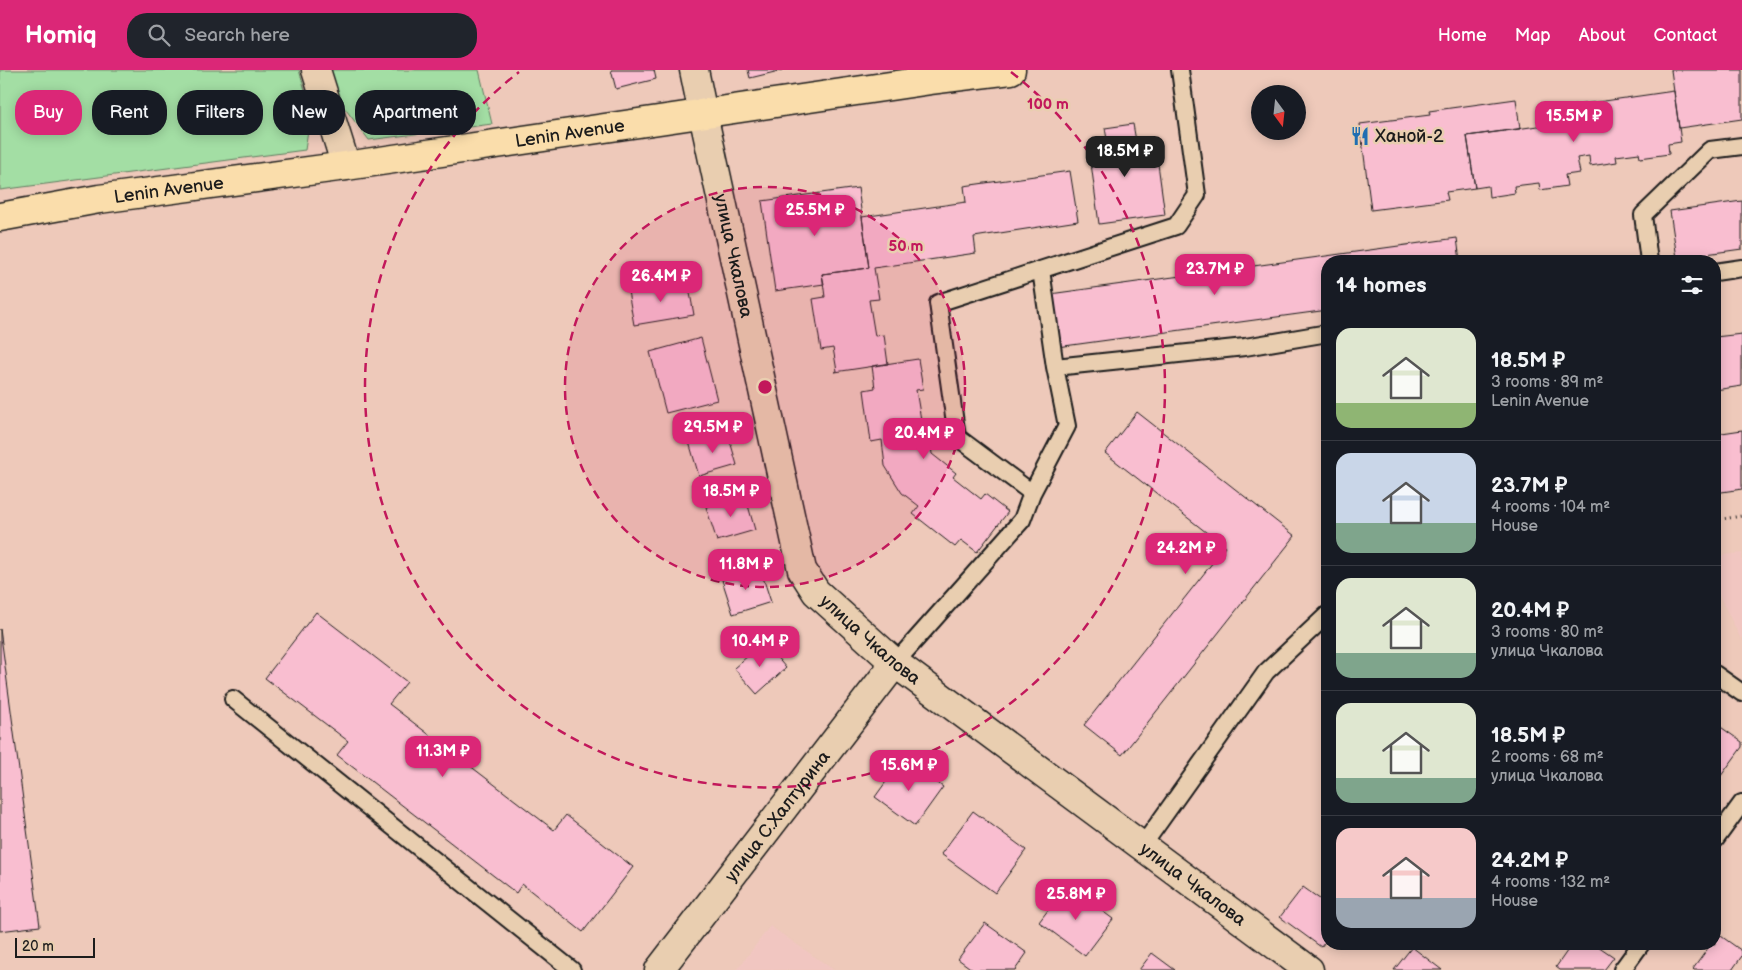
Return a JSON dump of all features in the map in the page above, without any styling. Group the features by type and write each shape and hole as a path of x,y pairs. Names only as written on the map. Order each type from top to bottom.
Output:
{"main road":[{"name":"Lenin Avenue","path":"0,217 99,199 346,166 703,114 934,75 1011,70"},
{"name":"Lenin Avenue","path":"0,202 99,199"}],"street":[{"path":"316,70 346,166"},
{"name":"улица Чкалова","path":"694,70 802,570 816,592 895,663 1143,845 1309,970"},
{"name":"улица С.Халтурина","path":"659,970 895,663"}],"lane":[{"path":"1032,493 957,437 938,303 1176,226 1197,194 1180,70"},
{"path":"1648,255 1643,215 1710,150 1742,146"},
{"path":"1721,271 1742,268"},
{"path":"895,663 1022,520 1032,493 1067,426 1055,367 1040,270"},
{"path":"1055,367 1244,347 1321,335"},
{"path":"1143,845 1266,672 1321,621"},
{"path":"1721,678 1742,693"},
{"path":"233,699 572,970"},
{"path":"1721,828 1742,803"},
{"path":"1622,970 1637,950"}],"path":[{"path":"1721,519 1742,516"}],"shaded area":[{"path":"1742,553 1742,641 1721,599 1721,555"},
{"path":"770,926 834,970 737,970"}],"green space":[{"path":"0,70 299,70 305,90 273,90 273,135 307,135 305,150 0,190"},
{"path":"331,70 479,70 492,124 476,126 476,90 355,90 355,122 345,109 345,90 337,90"},
{"path":"365,135 407,135 369,140"}],"building":[{"path":"611,70 654,70 656,79 616,89"},
{"path":"748,70 783,70 750,78"},
{"path":"1671,70 1742,70 1742,119 1679,128"},
{"path":"1674,91 1681,142 1668,144 1669,154 1640,158 1639,153 1616,156 1617,162 1590,166 1589,156 1577,158 1580,173 1565,175 1567,186 1540,190 1539,183 1514,186 1515,193 1489,197 1488,186 1475,188 1467,136 1573,121 1570,106"},
{"path":"1516,99 1520,129 1467,136 1475,188 1446,192 1448,200 1371,210 1360,124 1430,115 1429,111"},
{"path":"1133,124 1136,141 1148,140 1151,165 1158,164 1165,215 1099,224 1089,148 1108,145 1105,128"},
{"path":"1070,171 1078,221 974,237 976,253 874,268 879,299 869,300 875,336 884,335 888,364 835,372 837,371 833,348 821,350 813,299 825,297 822,274 869,268 862,217 966,202 964,186"},
{"path":"858,188 869,268 822,274 824,284 775,291 762,201"},
{"path":"1742,201 1742,249 1699,255 1677,255 1670,211"},
{"path":"1457,238 1459,255 1333,255"},
{"path":"1321,257 1321,311 1057,347 1050,294"},
{"path":"688,282 694,315 634,325 628,291"},
{"path":"1742,334 1742,386 1721,389 1721,336"},
{"path":"701,338 717,400 666,413 650,352"},
{"path":"918,359 923,389 916,390 922,426 928,425 932,454 956,473 953,477 981,499 985,494 1008,512 977,552 961,540 955,547 913,514 919,506 902,493 885,466 882,440 871,442 864,390 875,388 872,366"},
{"path":"1137,412 1295,536 1122,755 1084,725 1225,547 1105,453"},
{"path":"1742,430 1742,489 1721,492 1721,433"},
{"path":"727,431 737,465 699,476 689,442"},
{"path":"745,495 755,530 717,541 706,507"},
{"path":"760,568 771,602 733,614 722,580"},
{"path":"316,612 407,682 389,704 554,830 566,815 633,867 583,932 522,884 516,893 337,755 348,741 265,678"},
{"path":"0,629 40,926 0,931"},
{"path":"764,642 786,668 757,694 734,668"},
{"path":"1721,727 1742,742 1742,747 1721,776"},
{"path":"903,758 943,787 915,826 875,797"},
{"path":"973,811 1026,850 995,893 941,854"},
{"path":"1067,885 1113,919 1085,956 1039,922"},
{"path":"1303,887 1321,900 1321,947 1280,917"},
{"path":"985,923 1027,953 1015,970 973,970 958,959"},
{"path":"1721,936 1742,951 1742,956 1732,970 1693,969 1707,950 1721,950"},
{"path":"1410,950 1416,950 1442,970 1394,970"},
{"path":"1568,950 1604,950 1614,957 1604,970 1560,970 1556,967"},
{"path":"1152,953 1175,970 1139,970"}],"place":[{"name":"Ханой-2","path":"1360,136"}]}
